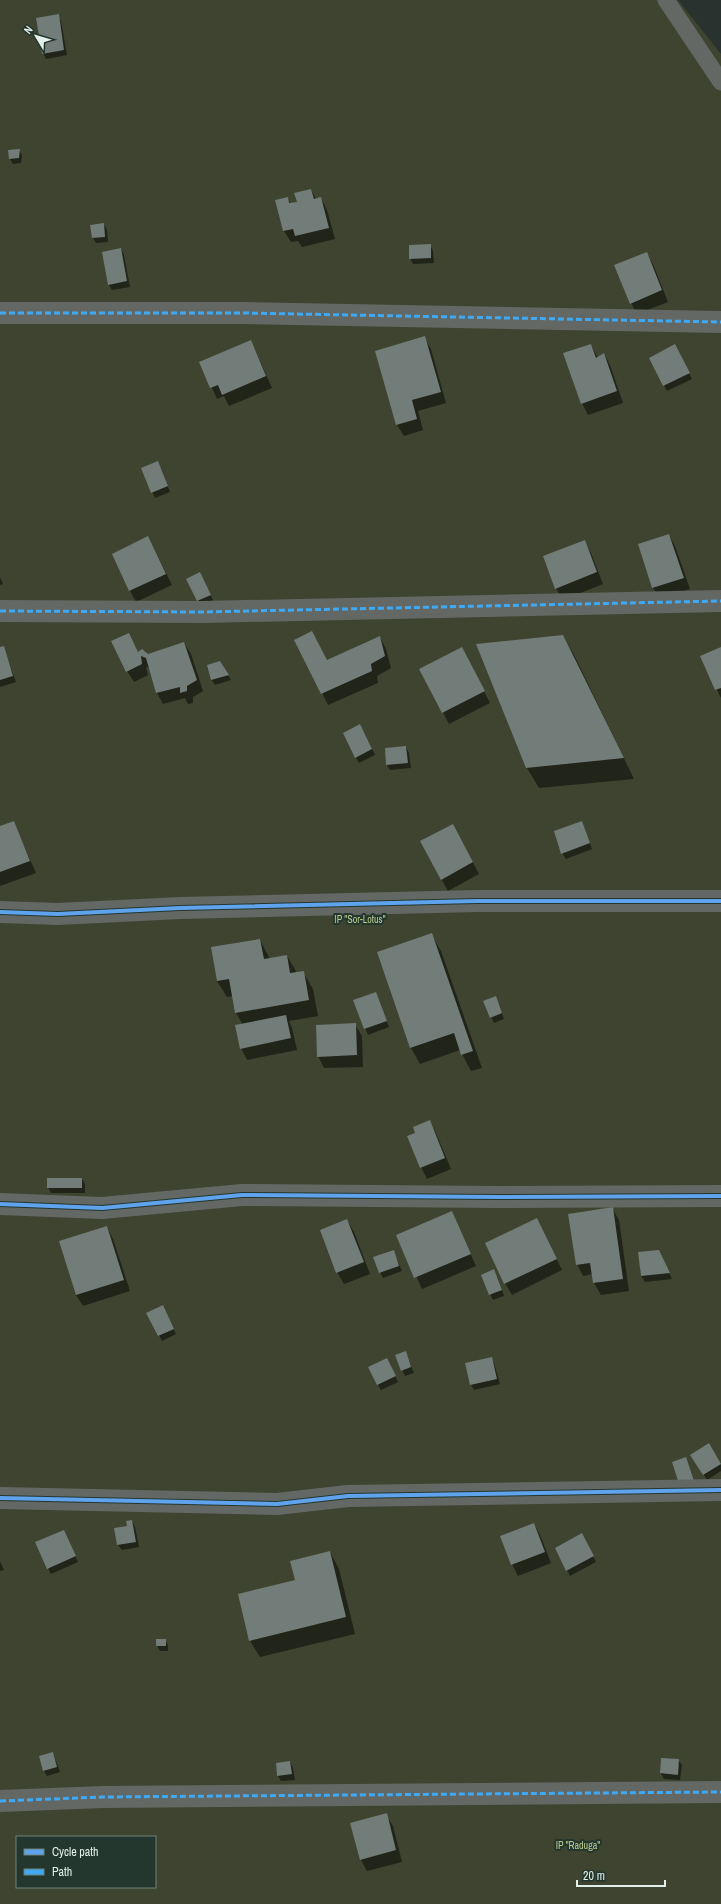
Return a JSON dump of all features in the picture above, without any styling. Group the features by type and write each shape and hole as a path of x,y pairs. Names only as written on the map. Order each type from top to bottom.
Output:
{"street":[{"path":"0,313 243,313 721,322"},
{"path":"0,611 210,612 721,601"},
{"path":"0,912 58,914 180,908 477,901 721,901"},
{"path":"0,1204 102,1208 242,1195 497,1197 721,1196"},
{"path":"0,1498 276,1504 348,1496 721,1490"},
{"path":"0,1801 110,1797 721,1792"}],"lane":[{"path":"666,0 721,82"}],"green space":[{"name":"IP \"Sor-Lotus\"","path":"0,0 678,0 721,54 721,1904 0,1904"}],"building":[{"path":"59,14 64,50 42,54 36,18"},
{"path":"20,149 19,158 9,159 8,150"},
{"path":"311,189 314,199 321,197 329,228 295,236 293,229 283,231 275,200 288,197 289,203 297,202 294,193"},
{"path":"104,223 105,237 92,238 90,225"},
{"path":"431,244 431,258 409,259 409,245"},
{"path":"121,248 127,281 108,285 102,252"},
{"path":"647,252 662,290 630,304 614,265"},
{"path":"425,336 441,392 412,400 417,419 396,425 375,351"},
{"path":"251,340 266,376 222,395 218,385 210,388 199,362"},
{"path":"591,344 596,358 604,353 617,391 581,404 563,353"},
{"path":"675,344 690,373 663,386 649,358"},
{"path":"158,461 168,486 151,493 141,468"},
{"path":"669,534 684,578 652,588 638,544"},
{"path":"148,536 166,574 129,591 112,554"},
{"path":"585,540 597,572 555,589 543,556"},
{"path":"200,572 211,595 197,601 186,579"},
{"path":"312,631 327,660 380,636 385,656 371,664 372,671 321,694 294,640"},
{"path":"129,633 138,652 142,649 148,654 184,642 197,680 187,686 187,691 180,693 180,687 156,693 146,658 141,656 142,664 126,672 111,641"},
{"path":"563,635 624,758 526,768 476,644"},
{"path":"4,646 13,676 0,680 0,647"},
{"path":"462,647 485,691 442,713 419,669"},
{"path":"721,647 721,688 715,690 700,656"},
{"path":"220,661 229,675 211,680 207,665"},
{"path":"360,724 372,749 355,758 343,733"},
{"path":"406,746 408,763 386,765 385,748"},
{"path":"14,821 30,861 0,872 0,826"},
{"path":"582,821 590,843 561,854 554,831"},
{"path":"453,824 473,862 441,880 420,841"},
{"path":"432,933 473,1051 461,1055 454,1033 410,1048 377,952"},
{"path":"260,939 264,959 287,955 290,973 304,971 309,1000 235,1013 229,979 217,981 211,947"},
{"path":"376,992 387,1021 364,1029 353,1000"},
{"path":"496,996 502,1013 490,1018 483,1001"},
{"path":"286,1015 291,1038 240,1049 235,1025"},
{"path":"356,1023 357,1055 317,1057 316,1025"},
{"path":"430,1120 445,1158 420,1168 407,1136 415,1133 413,1127"},
{"path":"47,1178 82,1178 82,1188 47,1188"},
{"path":"613,1207 623,1279 593,1283 590,1263 576,1265 568,1214"},
{"path":"452,1211 471,1254 414,1278 396,1235"},
{"path":"537,1218 557,1259 504,1284 485,1243"},
{"path":"347,1219 364,1262 336,1273 320,1230"},
{"path":"107,1226 124,1280 76,1295 59,1241"},
{"path":"394,1250 399,1266 379,1273 373,1257"},
{"path":"659,1250 670,1273 641,1276 638,1252"},
{"path":"494,1269 502,1290 489,1295 481,1275"},
{"path":"163,1305 174,1329 158,1336 146,1313"},
{"path":"406,1351 411,1367 401,1371 395,1355"},
{"path":"492,1357 497,1379 470,1385 465,1363"},
{"path":"387,1358 396,1376 377,1385 368,1367"},
{"path":"709,1443 721,1464 703,1475 690,1455"},
{"path":"686,1457 695,1484 679,1484 672,1462"},
{"path":"132,1520 136,1542 117,1545 114,1528 127,1526 126,1521"},
{"path":"534,1523 545,1552 511,1565 500,1536"},
{"path":"64,1530 76,1556 47,1569 35,1542"},
{"path":"582,1533 594,1556 566,1571 555,1548"},
{"path":"330,1551 346,1617 249,1641 238,1594 295,1580 290,1561"},
{"path":"156,1639 166,1639 166,1646 156,1646"},
{"path":"53,1752 57,1767 43,1771 39,1756"},
{"path":"661,1758 679,1759 678,1775 660,1773"},
{"path":"290,1761 292,1774 277,1776 276,1763"},
{"path":"387,1813 396,1850 360,1860 350,1823"}],"marked path":[{"path":"0,313 243,313 721,322"},
{"path":"0,611 202,612 721,601"},
{"path":"0,1801 103,1797 721,1792"}],"cycle path":[{"path":"0,912 58,914 180,908 477,901 721,901"},
{"path":"0,1204 102,1208 242,1195 497,1197 721,1196"},
{"path":"0,1498 277,1504 348,1496 721,1490"}],"park label":[{"name":"IP \"Raduga\"","path":"578,1845"}]}
